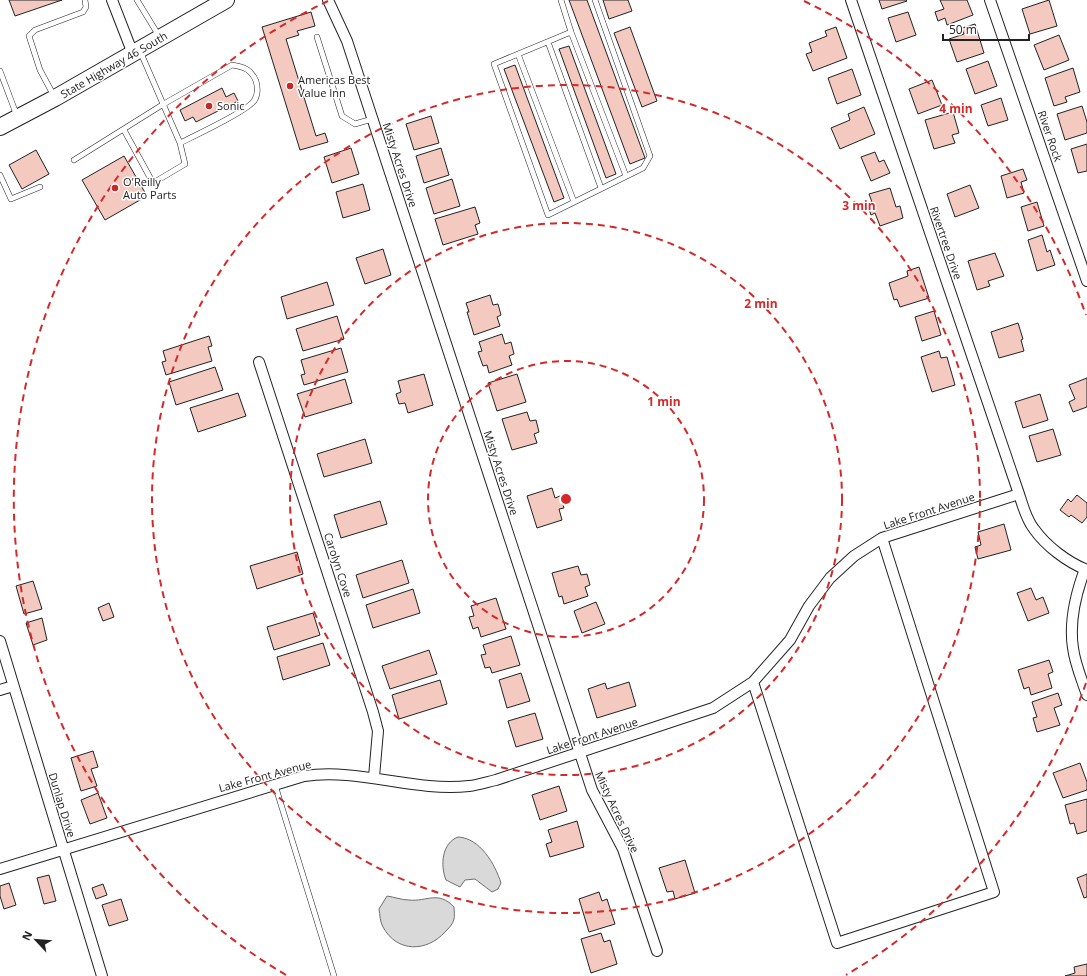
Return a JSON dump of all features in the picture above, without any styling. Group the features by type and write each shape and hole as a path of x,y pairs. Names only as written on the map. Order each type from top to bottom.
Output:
{"main road":[{"name":"State Highway 46 South","path":"0,127 18,119 161,38 224,0"}],"street":[{"path":"112,0 136,52"},
{"name":"Misty Acres Drive","path":"328,0 347,41 534,608 579,753 592,790 623,849 657,951"},
{"name":"Rivertree Drive","path":"852,0 1019,494"},
{"name":"River Rock","path":"990,0 1087,281"},
{"name":"Carolyn Cove","path":"259,362 373,712 378,732 374,777"},
{"path":"1019,494 1033,528 1058,553 1086,570 1080,582 1072,629 1073,648 1087,696"},
{"name":"Lake Front Avenue","path":"0,869 231,797 304,776 322,773 374,777 416,784 469,786 496,780 713,708 753,682 790,640 809,606 830,578 854,556 882,538 1019,494"},
{"path":"753,682 838,943 994,892 882,538"},
{"name":"Dunlap Drive","path":"0,641 102,976"},
{"path":"0,690 14,686"}],"lane":[{"path":"55,98 40,70 29,36 35,30 83,12 86,7 85,0"},
{"path":"137,0 161,38"},
{"path":"561,0 571,32 626,176"},
{"path":"571,32 494,64 548,214 643,168 650,156 595,0"},
{"path":"317,37 342,116 355,124 372,119"},
{"path":"548,42 601,188"},
{"path":"124,130 153,183 185,164 180,143 136,52"},
{"path":"518,54 574,202"},
{"path":"74,160 162,105 232,65 243,67 252,72 257,84 258,94 254,102 217,125 180,143"},
{"path":"0,71 18,119"},
{"path":"0,175 11,199 40,187"},
{"path":"276,785 334,976"}],"shaded area":[{"path":"458,837 466,838 473,842 486,853 495,868 501,883 498,889 492,892 475,879 465,880 460,887 446,880 443,868 444,855 449,844"},
{"path":"387,896 406,900 432,898 443,899 454,907 454,916 451,926 438,939 421,946 412,947 396,942 389,936 381,923 379,909"}],"building":[{"path":"9,0 62,0 15,16"},
{"path":"569,0 587,0 645,158 630,164"},
{"path":"603,0 628,0 632,11 609,19"},
{"path":"879,0 906,0 907,1 882,9"},
{"path":"940,0 967,0 973,15 947,25 945,18 938,21 935,12 944,9"},
{"path":"1049,0 1057,26 1030,34 1022,9"},
{"name":"Americas Best Value Inn","path":"311,12 315,26 297,31 299,35 286,39 316,136 325,133 328,142 300,150 262,27"},
{"path":"908,12 916,35 896,42 888,18"},
{"path":"975,24 984,53 957,62 949,39 964,34 962,28"},
{"path":"630,27 657,101 642,107 614,33"},
{"path":"836,27 847,58 813,71 806,54 812,52 809,43 827,36 825,31"},
{"path":"1059,35 1069,60 1044,70 1034,45"},
{"path":"569,46 616,174 606,178 559,49"},
{"path":"988,61 997,86 975,94 966,69"},
{"path":"515,65 564,198 554,202 504,69"},
{"path":"1073,68 1080,92 1065,97 1067,102 1054,106 1045,78"},
{"path":"852,69 861,95 837,104 828,78"},
{"path":"932,80 942,105 918,114 909,89"},
{"name":"Sonic","path":"222,88 226,97 234,93 238,101 196,122 193,117 185,121 180,110"},
{"path":"1001,98 1008,120 988,126 981,105"},
{"path":"1082,106 1087,122 1087,133 1065,140 1057,114"},
{"path":"864,107 875,134 840,149 831,128 850,120 848,114"},
{"path":"953,112 959,133 952,135 955,143 934,149 925,120"},
{"path":"431,116 439,143 414,150 406,124"},
{"path":"1087,144 1087,171 1078,173 1071,149"},
{"path":"351,148 359,174 332,183 324,157"},
{"path":"441,148 449,175 424,183 416,156"},
{"path":"36,150 49,174 22,189 9,165"},
{"path":"875,152 879,162 884,160 890,173 871,181 861,157"},
{"name":"O'Reilly Auto Parts","path":"124,156 147,196 105,220 82,180"},
{"path":"1023,169 1027,180 1021,182 1024,193 1007,198 1001,176"},
{"path":"452,179 460,206 434,214 426,188"},
{"path":"363,184 370,210 343,218 336,192"},
{"path":"970,185 979,208 955,217 947,194"},
{"path":"890,188 896,207 900,206 903,218 880,226 875,213 871,215 867,203 872,202 869,194"},
{"path":"1037,202 1044,226 1028,231 1021,207"},
{"path":"475,207 480,223 475,225 478,234 443,245 435,219"},
{"path":"1042,235 1047,252 1050,250 1055,265 1037,271 1028,240"},
{"path":"383,249 391,275 365,284 356,258"},
{"path":"995,253 1004,276 988,281 990,286 977,290 968,261"},
{"path":"919,267 929,298 900,307 897,299 894,300 889,283 908,276 907,271"},
{"path":"327,282 334,305 287,319 281,297"},
{"path":"490,295 493,305 498,304 501,315 497,317 500,326 474,335 467,312 469,312 466,303"},
{"path":"934,311 941,335 922,341 915,317"},
{"path":"337,316 344,339 303,351 296,329"},
{"path":"1018,323 1023,339 1021,340 1024,351 999,358 991,332"},
{"path":"502,334 505,344 511,342 514,354 509,356 512,365 489,373 487,365 483,366 478,352 482,351 479,342"},
{"path":"209,336 212,346 208,347 212,361 166,375 162,362 166,361 163,351"},
{"path":"341,348 348,372 304,385 301,375 305,374 301,360"},
{"path":"939,351 941,358 947,357 955,385 932,392 921,357"},
{"path":"215,367 223,390 176,405 169,382"},
{"path":"424,374 433,405 408,413 405,403 399,404 396,394 401,392 398,381"},
{"path":"517,374 526,402 497,411 488,383"},
{"path":"1087,378 1087,407 1073,412 1069,402 1075,399 1069,385"},
{"path":"345,379 352,403 305,417 297,394"},
{"path":"238,393 246,416 198,432 190,408"},
{"path":"1040,394 1048,420 1023,428 1015,402"},
{"path":"527,412 530,421 536,420 539,432 534,434 537,443 512,450 502,419"},
{"path":"1053,429 1061,455 1037,462 1029,436"},
{"path":"365,439 372,463 324,477 317,454"},
{"path":"552,488 555,498 560,496 564,508 559,509 562,520 537,528 527,496"},
{"path":"1077,495 1087,503 1087,517 1082,523 1071,515 1069,517 1060,510 1068,499 1071,502"},
{"path":"380,501 387,524 341,538 334,515"},
{"path":"1004,524 1011,550 978,559 975,547 981,545 978,532"},
{"path":"297,552 303,574 257,589 250,566"},
{"path":"402,560 409,583 363,598 356,575"},
{"path":"578,566 581,575 587,574 590,585 585,587 588,596 564,604 562,596 559,597 552,573"},
{"path":"33,581 42,609 24,614 16,586"},
{"path":"1031,588 1036,600 1043,597 1049,613 1028,621 1017,593"},
{"path":"413,589 420,613 373,628 366,605"},
{"path":"496,598 506,629 481,637 478,627 473,629 469,617 474,616 471,606"},
{"path":"596,602 605,624 582,633 574,611"},
{"path":"109,603 114,617 103,621 98,608"},
{"path":"313,613 320,635 274,650 267,627"},
{"path":"42,618 47,640 33,645 26,623"},
{"path":"511,636 520,665 492,673 490,667 485,668 481,655 486,654 483,645"},
{"path":"323,643 330,665 283,680 277,657"},
{"path":"429,650 437,674 390,689 382,666"},
{"path":"1049,660 1053,672 1048,674 1052,688 1031,695 1029,687 1024,689 1018,670"},
{"path":"521,673 530,701 507,708 499,680"},
{"path":"440,680 447,704 399,719 392,695"},
{"path":"629,682 636,706 597,718 588,689 605,683 607,689"},
{"path":"1058,693 1062,705 1054,708 1060,725 1037,732 1033,718 1037,717 1032,702"},
{"path":"535,713 543,739 516,747 508,721"},
{"path":"93,751 98,767 91,769 97,786 81,791 71,758"},
{"path":"1080,763 1087,782 1087,790 1063,798 1053,773"},
{"path":"559,786 567,811 540,820 532,795"},
{"path":"98,793 107,818 90,824 81,800"},
{"path":"1087,799 1087,831 1077,834 1074,823 1070,824 1065,805"},
{"path":"577,821 584,847 550,857 546,844 552,842 548,830"},
{"path":"685,860 695,893 675,899 673,891 667,892 659,868"},
{"path":"1087,874 1087,897 1084,898 1077,878"},
{"path":"49,875 56,901 44,904 37,878"},
{"path":"9,883 16,905 4,909 0,896 0,886"},
{"path":"103,884 107,895 96,899 92,888"},
{"path":"599,892 602,901 607,899 615,924 589,932 579,899"},
{"path":"121,899 128,920 109,926 102,905"},
{"path":"601,933 604,942 610,940 617,964 591,973 581,939"},
{"path":"1087,964 1087,976 1065,976 1075,973 1074,967"}],"place":[{"name":"Americas Best Value Inn","path":"290,86"},
{"name":"Sonic","path":"209,106"},
{"name":"O'Reilly Auto Parts","path":"115,188"}]}
